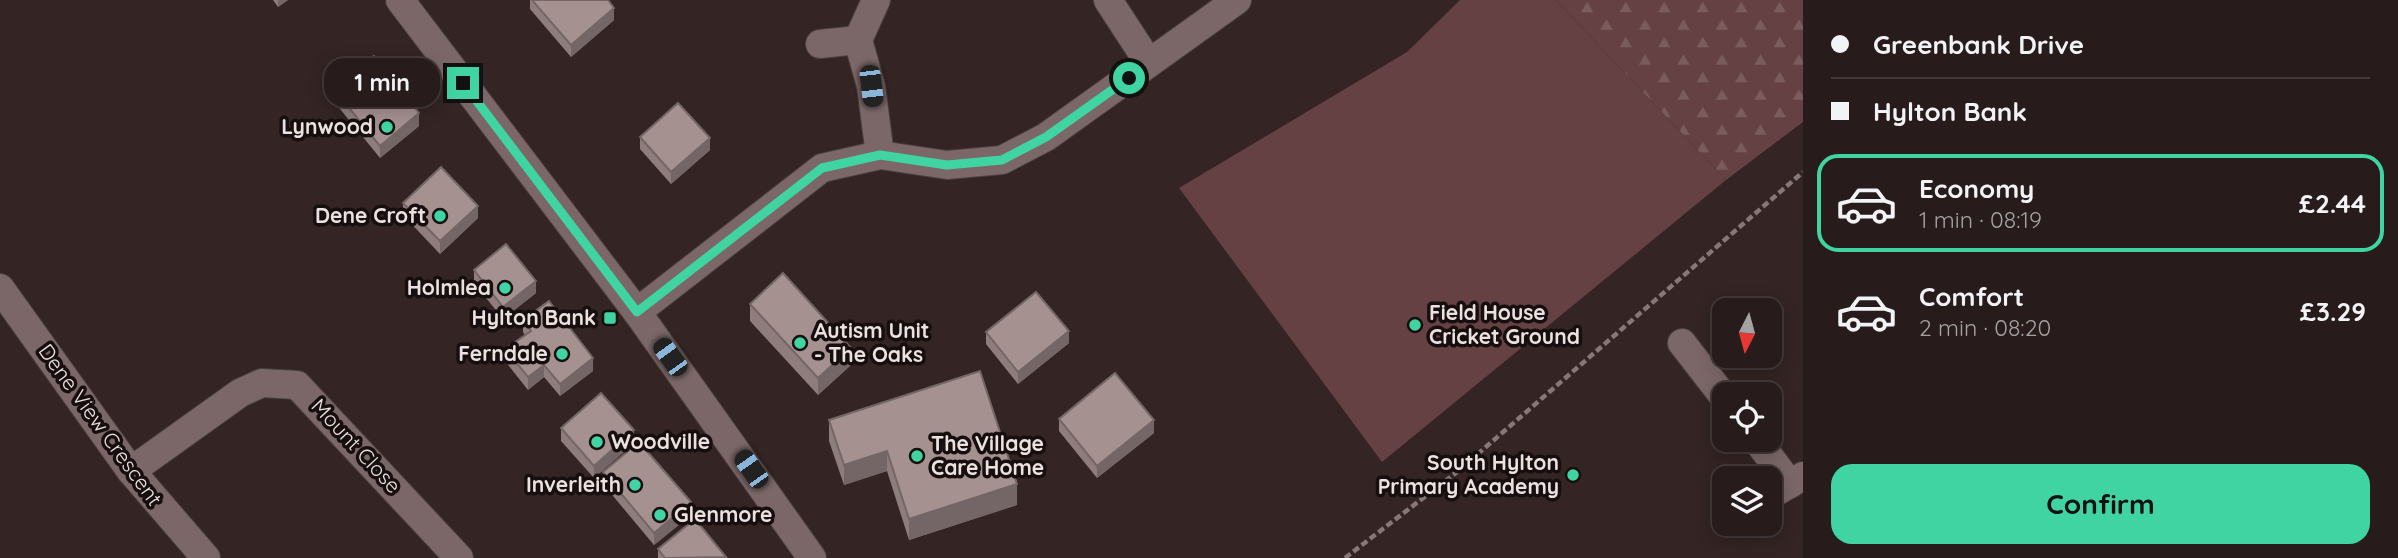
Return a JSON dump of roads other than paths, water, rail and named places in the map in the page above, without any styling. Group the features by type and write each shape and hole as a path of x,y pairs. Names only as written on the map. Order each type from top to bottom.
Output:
{"street":[{"path":"400,0 637,312 812,558"},
{"path":"876,0 858,40 871,86 880,155"},
{"path":"1108,0 1149,63"},
{"path":"637,312 822,168 880,155 947,165 1002,160 1046,137 1237,0"},
{"path":"820,44 858,40"},
{"name":"Dene View Crescent","path":"0,288 131,471 206,558"},
{"path":"1682,343 1712,382"},
{"name":"Mount Close","path":"131,471 240,393 262,383 297,385 459,558"},
{"path":"1765,452 1788,485"}],"place":[{"name":"Lynwood","path":"387,127"},
{"name":"Dene Croft","path":"440,216"},
{"name":"Holmlea","path":"505,288"},
{"name":"Hylton Bank","path":"610,318"},
{"name":"Field House Cricket Ground","path":"1415,325"},
{"name":"Autism Unit - The Oaks","path":"800,343"},
{"name":"Ferndale","path":"562,354"},
{"name":"Woodville","path":"597,442"},
{"name":"The Village Care Home","path":"917,456"},
{"name":"South Hylton Primary Academy","path":"1573,475"},
{"name":"Inverleith","path":"635,485"},
{"name":"Glenmore","path":"660,515"}]}
